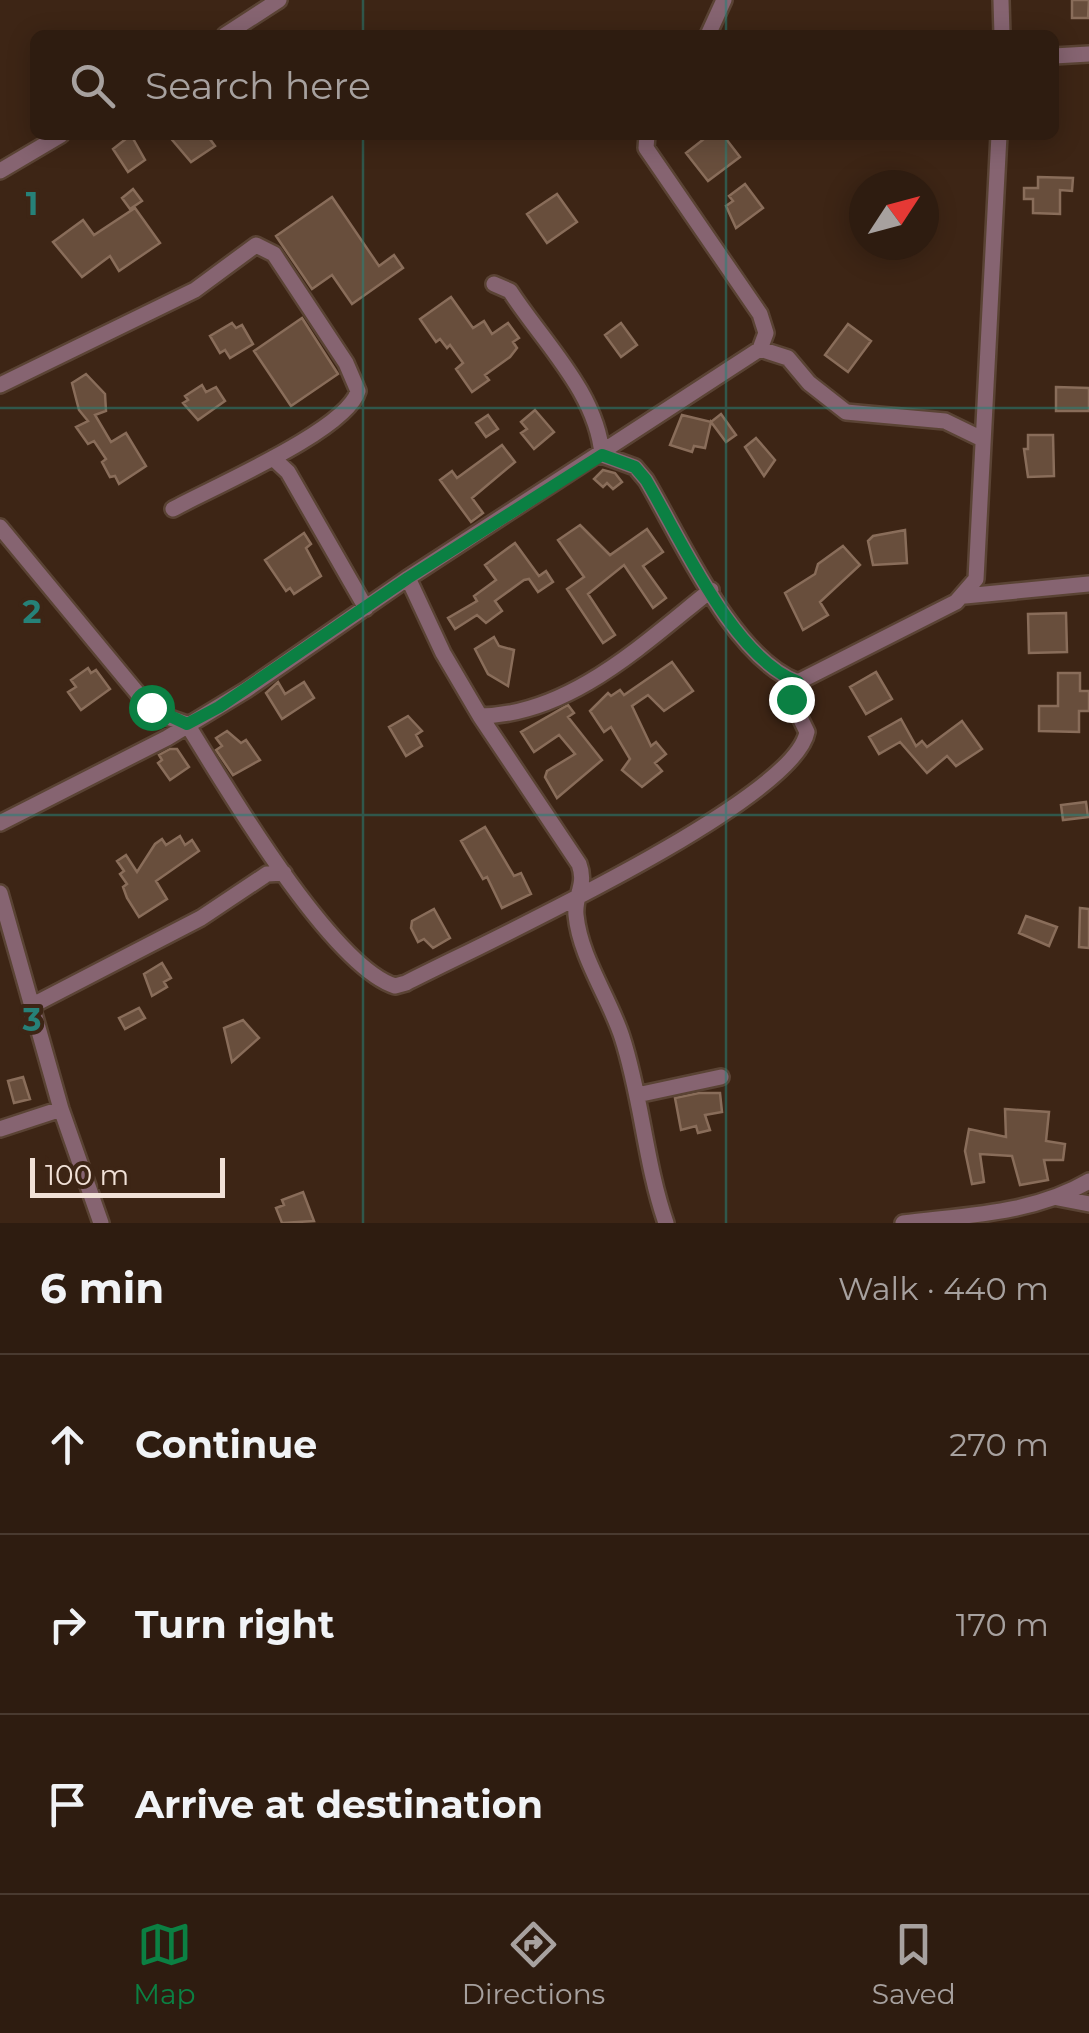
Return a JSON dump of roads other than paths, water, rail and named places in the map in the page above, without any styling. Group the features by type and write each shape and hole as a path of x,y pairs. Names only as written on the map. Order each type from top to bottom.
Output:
{"street":[{"path":"233,30 279,0"},
{"path":"710,30 724,0"},
{"path":"1001,0 1002,30"},
{"path":"1059,56 1089,54"},
{"path":"0,170 53,140"},
{"path":"0,823 167,738 246,690 408,578 760,349 766,333 760,314 646,148 647,140"},
{"path":"965,596 976,571 980,438 1000,140"},
{"path":"0,386 195,290 256,245 266,248 274,254 346,363 358,391 355,403 342,416 273,458 173,509"},
{"path":"494,284 510,291 588,403 600,431 602,455"},
{"path":"760,349 788,358 810,383 846,412 954,424 980,438"},
{"path":"954,424 982,402"},
{"path":"602,455 635,467 710,590 770,669 798,682"},
{"path":"273,458 288,472 366,608"},
{"path":"0,527 100,650 164,716 187,724 284,873 362,964 395,986 476,951 685,838 793,761 807,732 791,699 798,682 965,596 1089,584"},
{"path":"976,571 992,592"},
{"path":"408,578 442,652 480,716 572,850 584,876 576,914 622,1036 653,1162 655,1192 666,1223"},
{"path":"480,716 531,712 620,662 710,590"},
{"path":"164,716 167,738"},
{"path":"31,1006 202,918 268,874 284,873"},
{"path":"0,893 62,1109 102,1223"},
{"path":"637,1095 721,1076"},
{"path":"0,1129 62,1109"},
{"path":"903,1223 992,1213 1058,1198 1089,1182"},
{"path":"1058,1198 1089,1204"}]}
